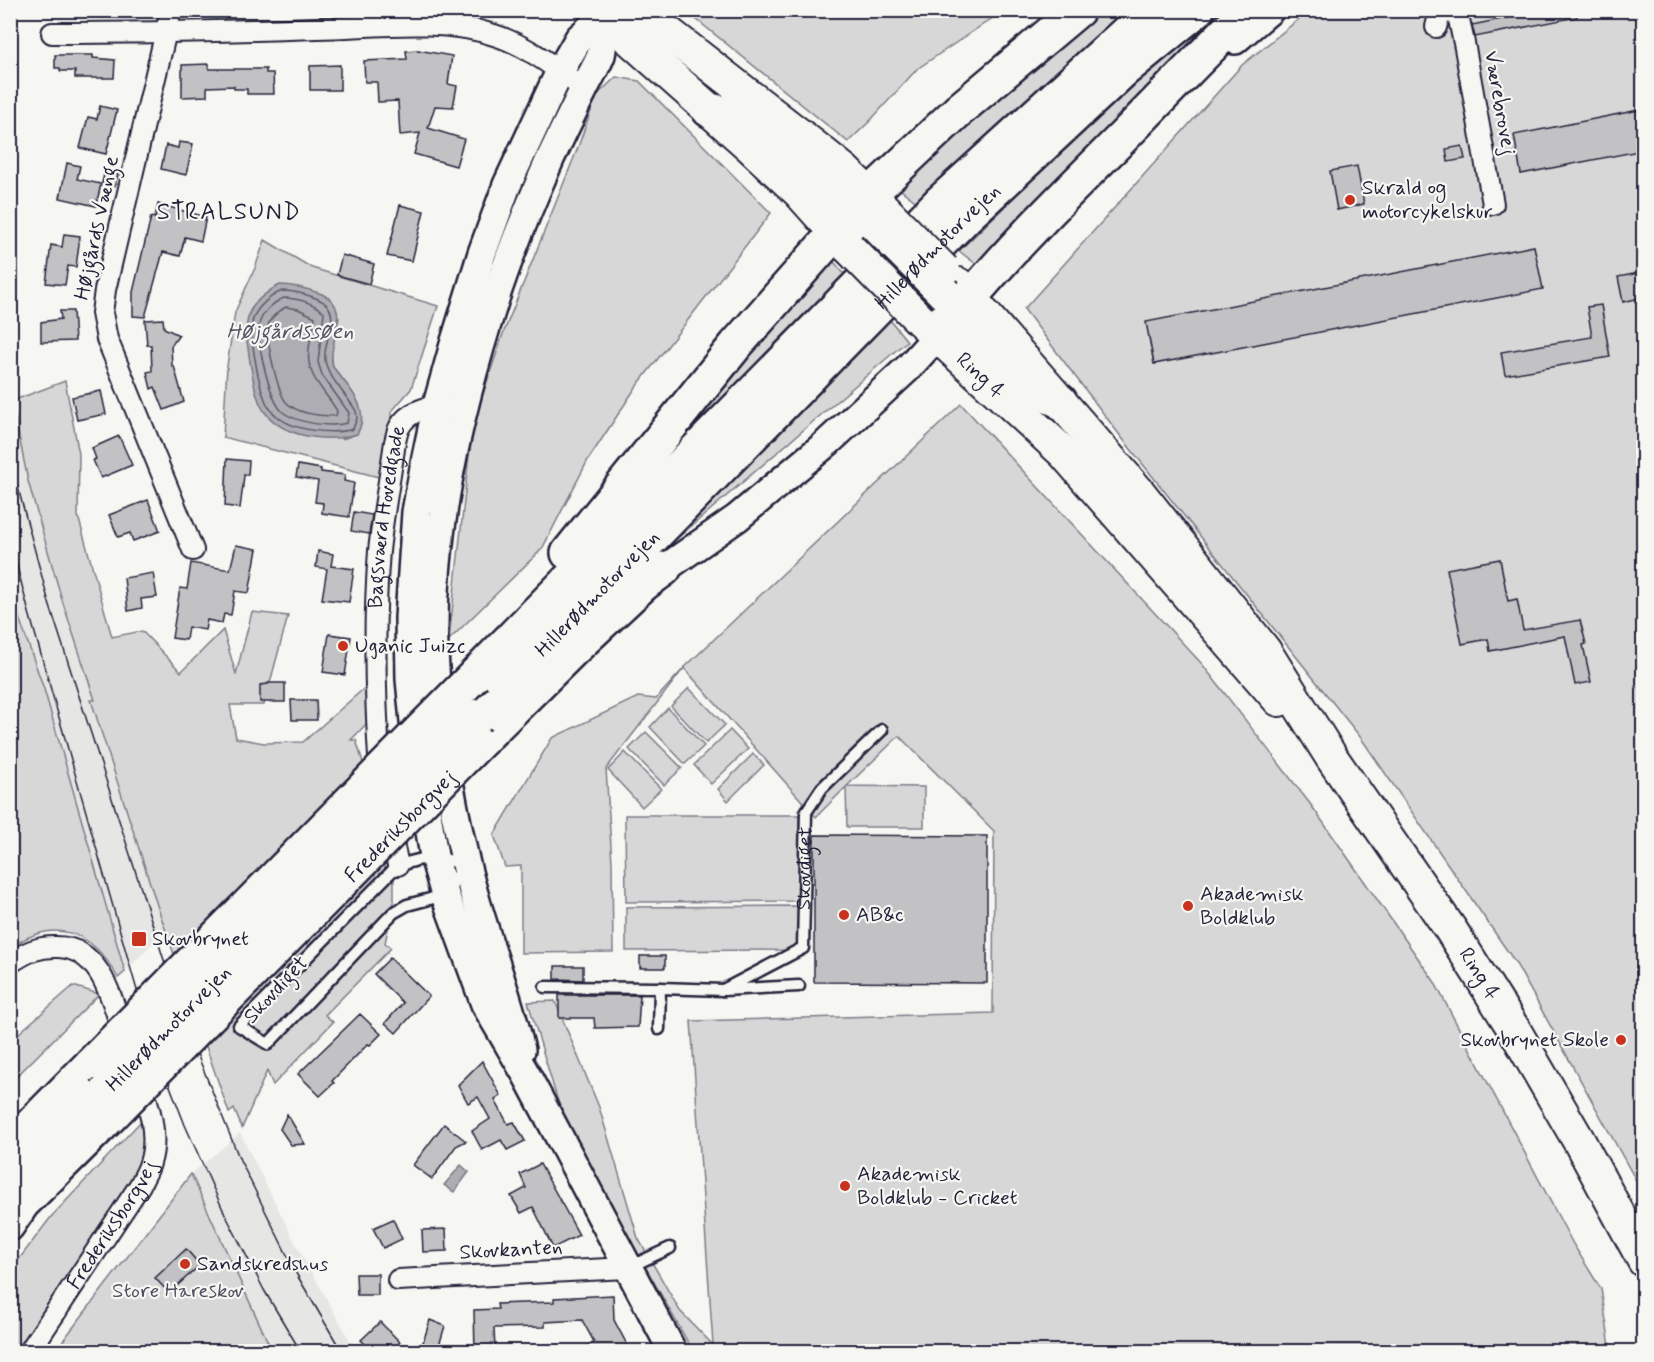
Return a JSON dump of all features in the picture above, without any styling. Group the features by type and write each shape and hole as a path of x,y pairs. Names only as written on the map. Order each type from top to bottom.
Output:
{"highway":[{"path":"475,675 563,560 736,345 861,222 959,110 1078,10"},
{"name":"Hillerødmotorvejen","path":"10,1146 939,203 1151,10"},
{"name":"Hillerødmotorvejen","path":"10,1189 108,1106 481,729 521,673 966,217 1125,70 1197,10"},
{"path":"945,309 1051,210 1172,88 1202,54 1248,10"},
{"path":"709,110 747,118 861,222 870,244 945,309 1014,381 1060,401"},
{"path":"521,673 664,569"},
{"path":"10,1126 59,1097"}],"main road":[{"path":"639,10 844,170 861,222"},
{"path":"604,13 709,110"},
{"name":"Ring 4","path":"945,309 1064,453 1245,664 1332,758"},
{"name":"Ring 4","path":"1060,401 1138,491 1258,642 1332,758 1452,930 1515,1031 1579,1141 1644,1261"}],"street":[{"name":"Højgårds Vænge","path":"171,10 105,290 102,313 107,339 193,550"},
{"path":"1172,88 1216,58 1270,10"},
{"name":"Værebrovej","path":"1436,27 1439,16 1454,10 1465,48 1493,204"},
{"name":"Bagsværd Hovedgade","path":"466,865 444,747 434,651 449,410 479,264 504,194 560,71 579,38 604,13"},
{"name":"Bagsværd Hovedgade","path":"445,895 434,856 417,753 410,678 409,618 416,512 426,457 482,341 506,268 552,156 601,55 604,13"},
{"path":"52,33 444,25 496,35 521,47 584,89"},
{"path":"481,729 574,653 664,569 737,518 828,442 908,368 945,309"},
{"name":"Bagsværd Hovedgade","path":"398,865 382,796 375,706 374,647 380,548 399,428 414,413 449,410"},
{"path":"466,865 477,909 513,1018 527,1076"},
{"path":"445,895 484,1004 527,1076 673,1352"},
{"name":"Frederiksborgvej","path":"10,963 34,949 61,947 74,950 94,964 103,978 148,1104 153,1136 150,1163 140,1185 29,1352"},
{"path":"10,1227 25,1205 108,1106"},
{"name":"Skovkanten","path":"398,1280 627,1268"}],"lane":[{"name":"Skovdiget","path":"723,990 803,948 806,812 822,788 882,730"},
{"path":"398,865 434,856 466,865 445,895"},
{"name":"Skovdiget","path":"398,865 239,1026 268,1044 393,913 408,905 445,895"},
{"name":"Skovdiget","path":"545,987 723,990 799,986"},
{"path":"659,1029 660,988"},
{"path":"627,1268 670,1248"}],"shaded area":[{"path":"10,392 28,481 169,926 125,972 44,689 17,612 11,583"},
{"path":"240,1133 297,1246 356,1351 272,1351 191,1174"}],"green space":[{"path":"857,10 860,12 864,10 1003,11 917,69 848,142 686,11"},
{"path":"1096,11 1138,11 918,203 897,187 1057,38"},
{"path":"1215,11 1241,11 980,267 959,251 1115,99"},
{"path":"1309,11 1643,11 1643,1193 1515,962 1361,738 1122,438 1024,309 1242,65"},
{"path":"616,77 639,81 771,213 636,387 588,460 542,549 449,640 472,427 503,334 577,150 596,96"},
{"path":"265,240 312,268 438,306 411,389 392,411 379,477 223,437 227,366 235,312","holes":["272,289 339,318 331,352 333,367 356,398 361,415 361,424 357,434 342,439 249,313 254,304"]},
{"path":"829,256 851,282 586,543"},
{"path":"886,315 907,341 659,554"},
{"path":"65,381 79,454 78,516 112,637 142,631 181,672 223,630 236,674 252,612 288,616 264,705 230,705 236,738 264,743 303,742 369,684 370,720 351,740 356,740 394,861 394,902 385,943 391,948 325,1015 333,1022 273,1085 267,1071 242,1128 234,1109 229,1113 158,908 91,700 95,700 62,600 28,481 12,401"},
{"name":"Akademisk Boldklub","path":"961,404 1202,664 1311,805 1434,981 1573,1244 1601,1289 1610,1346 1305,1347 1305,1352 693,1351 565,1125 528,1002 555,1001 599,1107 638,1238 680,1311 713,1345 691,1021 993,1013 994,831 899,736 847,786 924,787 924,827 847,827 846,787 816,817 684,668"},
{"path":"11,583 17,612 44,689 125,972 118,978 97,949 72,934 58,931 44,932 11,947"},
{"path":"684,668 606,769 612,863 613,952 521,953 521,866 505,867 494,835 552,738 638,697 656,699"},
{"path":"689,688 725,725 706,743 671,706"},
{"path":"668,708 704,746 685,764 650,727"},
{"path":"730,730 748,749 711,784 694,765"},
{"path":"646,732 682,768 664,785 629,749"},
{"path":"625,752 661,789 642,807 608,770"},
{"path":"753,754 764,765 728,801 718,789"},
{"path":"625,815 799,815 800,901 626,902"},
{"path":"800,906 799,945 788,950 626,951 626,907"},
{"path":"73,986 99,994 11,1082 11,1040"},
{"path":"142,1120 142,1151 132,1180 19,1351 11,1351 10,1271 51,1217"},
{"name":"Store Hareskov","path":"191,1174 272,1351 55,1351"}],"water":[{"name":"Højgårdssøen","path":"280,285 322,294 331,300 336,308 338,317 333,347 333,367 351,390 360,407 361,424 357,434 320,438 294,433 272,420 261,406 256,394 248,349 248,317 258,300"},
{"path":"461,1165 469,1172 454,1192 444,1185"}],"building":[{"path":"1546,10 1577,10 1577,17 1475,37 1472,25"},
{"path":"418,50 452,56 448,84 457,86 453,107 435,106 428,128 464,139 456,166 414,154 420,133 400,135 398,101 378,102 377,82 365,82 364,61 407,59 406,51"},
{"path":"55,55 93,55 93,58 115,60 114,78 75,78 75,71 60,71 60,68 55,68"},
{"path":"209,64 209,69 266,69 266,73 273,73 274,94 247,94 247,89 234,89 234,86 207,87 207,96 182,97 182,65"},
{"path":"340,65 340,90 310,90 310,66"},
{"path":"100,106 117,110 106,154 80,148 88,117 97,119"},
{"path":"1644,109 1644,150 1521,174 1514,135"},
{"path":"179,142 193,144 186,175 161,169 166,145 178,148"},
{"path":"1462,146 1465,159 1448,162 1446,149"},
{"path":"67,163 80,166 77,179 101,184 96,206 60,198"},
{"path":"1357,166 1364,204 1337,210 1330,171"},
{"path":"105,170 118,174 115,186 102,183"},
{"path":"158,204 206,217 201,241 185,237 180,256 163,252 145,317 133,316 133,292 151,217 155,218"},
{"path":"400,205 424,211 412,261 387,256"},
{"path":"64,234 80,236 76,267 68,266 65,285 46,283 51,245 62,247"},
{"path":"1534,246 1543,289 1154,364 1146,322"},
{"path":"342,255 374,264 369,284 337,275"},
{"path":"1644,272 1644,297 1623,302 1618,277"},
{"path":"1601,305 1610,357 1505,375 1501,352 1592,337 1587,307"},
{"path":"60,311 73,311 75,341 41,342 41,322 61,319"},
{"path":"163,319 164,328 179,335 171,346 172,366 174,366 184,402 164,410 155,387 151,389 147,372 152,371 151,345 147,345 145,320"},
{"path":"101,391 106,414 77,420 72,397"},
{"path":"119,436 132,465 101,478 93,460 96,459 92,448"},
{"path":"227,459 249,461 248,475 244,475 240,508 225,506"},
{"path":"298,465 321,469 321,472 345,475 344,481 354,483 349,517 322,513 323,503 315,502 318,481 296,477"},
{"path":"148,500 160,531 133,541 130,533 118,537 109,515"},
{"path":"354,512 372,515 369,534 351,531"},
{"path":"236,545 257,549 249,593 235,591 231,615 224,614 222,623 207,620 205,630 188,627 186,640 172,638 180,588 187,589 191,563 230,570"},
{"path":"318,551 333,554 331,566 354,569 349,602 322,599 327,569 316,567"},
{"path":"1500,559 1508,601 1517,599 1523,630 1580,620 1591,682 1575,685 1565,636 1490,651 1488,639 1462,644 1447,569"},
{"path":"153,573 157,597 141,599 142,608 128,611 124,578"},
{"path":"329,634 351,637 345,675 323,672"},
{"path":"285,683 285,702 260,702 260,685"},
{"path":"291,700 316,700 317,720 292,720"},
{"path":"814,835 987,836 987,983 814,982"},
{"path":"640,956 665,956 665,968 640,968"},
{"path":"390,958 429,996 396,1033 385,1023 403,1003 374,974"},
{"path":"555,966 583,966 583,980 555,979"},
{"path":"559,995 640,995 638,1027 595,1028 594,1018 559,1018"},
{"path":"360,1014 381,1034 370,1045 368,1044 320,1096 298,1074"},
{"path":"482,1061 501,1096 495,1100 508,1124 514,1122 525,1141 507,1150 501,1140 482,1150 472,1131 490,1119 478,1097 468,1103 458,1085"},
{"path":"287,1114 305,1144 291,1145 280,1129"},
{"path":"444,1124 466,1141 456,1146 432,1179 413,1165"},
{"path":"540,1164 579,1235 553,1248 533,1207 521,1213 511,1196 526,1188 520,1174"},
{"path":"393,1219 402,1239 383,1248 373,1228"},
{"path":"446,1229 447,1251 423,1252 422,1230"},
{"path":"186,1249 200,1265 169,1293 155,1278"},
{"path":"356,1274 378,1274 378,1295 357,1295"},
{"path":"613,1295 614,1320 631,1352 577,1352 594,1342 582,1320 545,1322 545,1327 494,1328 495,1350 475,1351 474,1310 498,1309 497,1304 554,1302 554,1298"},
{"path":"430,1320 445,1326 437,1352 420,1352"},
{"path":"380,1322 400,1342 391,1352 379,1352 374,1346 370,1349 361,1340"}],"tram line":[{"path":"10,458 49,603 183,1019 240,1160 297,1275 342,1352"},
{"path":"10,539 148,1029 185,1125 224,1212 264,1290 301,1352"}],"place":[{"name":"Skrald og motorcykelskur","path":"1350,200"},
{"name":"Uganic Juizc","path":"343,646"},
{"name":"Akademisk Boldklub","path":"1188,906"},
{"name":"AB&c","path":"844,915"},
{"name":"Skovbrynet","path":"139,939"},
{"name":"Skovbrynet Skole","path":"1621,1040"},
{"name":"Akademisk Boldklub - Cricket","path":"845,1186"},
{"name":"Sandskredshus","path":"185,1264"}],"district":[{"name":"STRALSUND","path":"229,212"}]}
